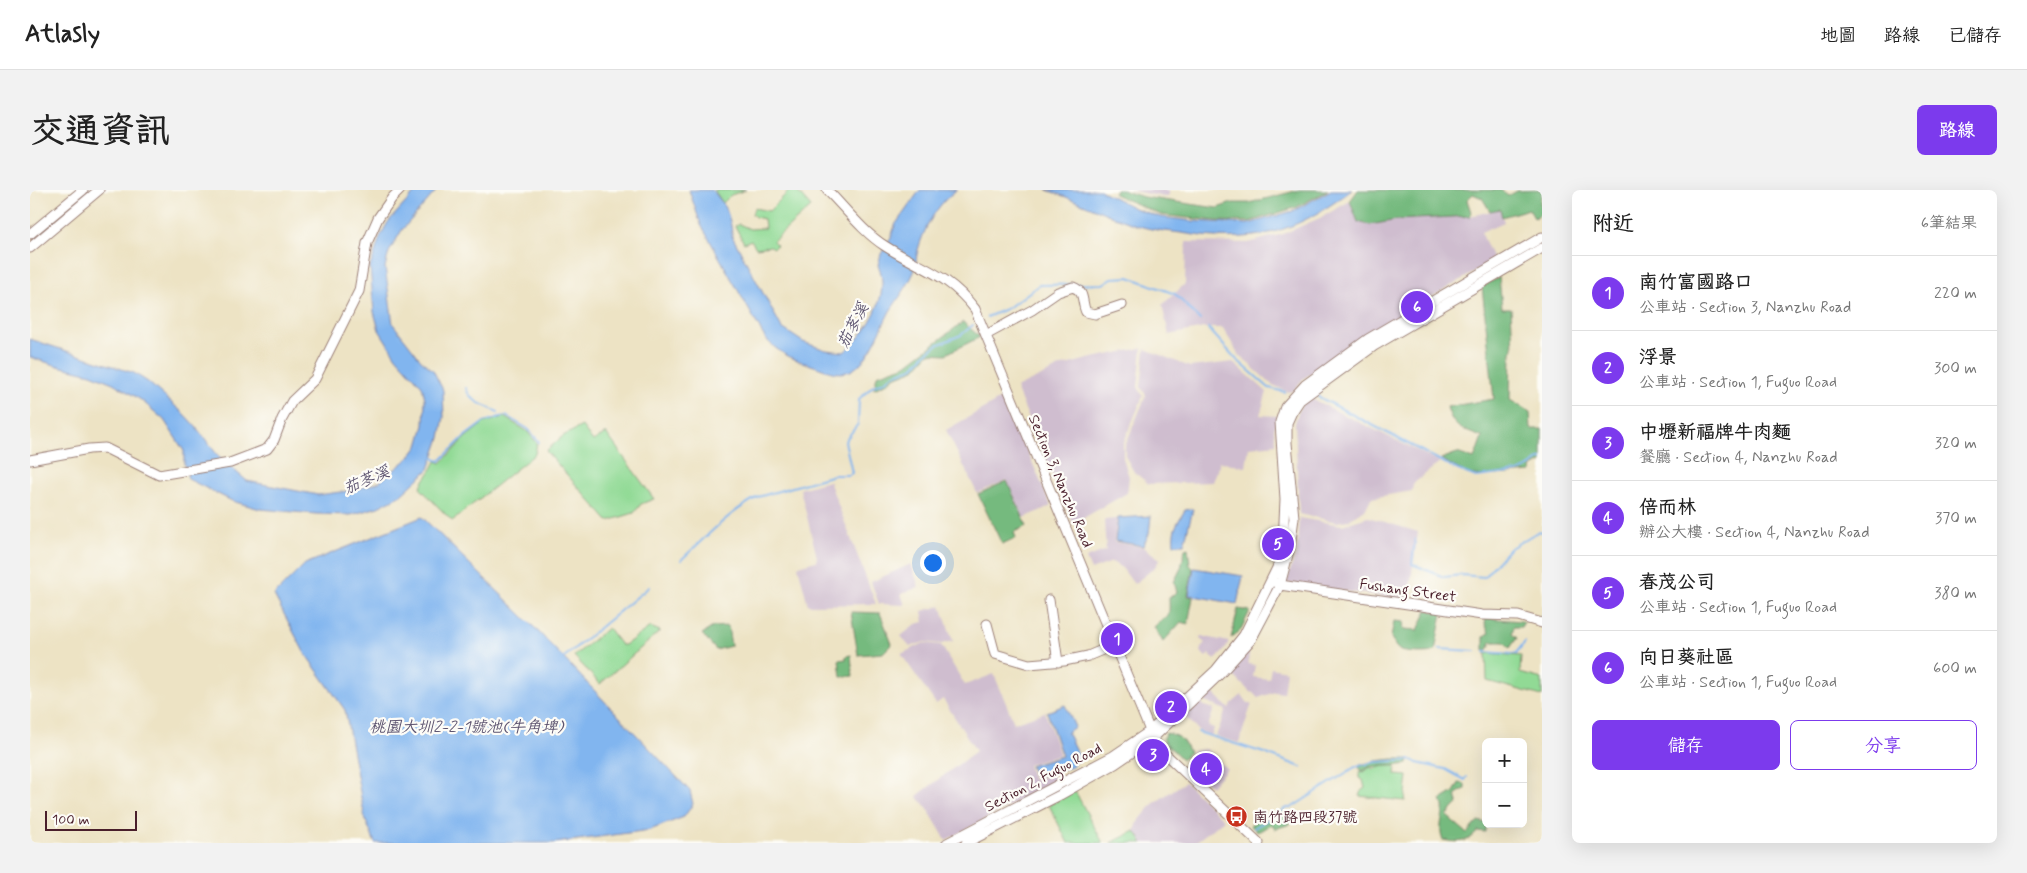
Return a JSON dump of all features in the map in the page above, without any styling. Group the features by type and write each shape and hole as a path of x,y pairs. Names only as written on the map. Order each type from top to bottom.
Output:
{"street":[{"path":"30,234 83,190"},
{"path":"30,248 99,190"},
{"path":"30,460 105,448 159,475 230,463 266,449 274,440 282,419 292,401 315,379 359,291 367,243 378,218 400,190"},
{"name":"Section 3, Nanzhu Road","path":"827,190 884,245 948,280 963,293 975,309 1158,747 1259,843"},
{"path":"1152,734 1216,670 1244,635 1271,580 1283,544 1285,518 1280,422 1285,407 1294,395 1304,385 1368,339 1542,238"},
{"path":"1152,734 1220,674 1251,640 1280,585 1290,547 1294,518 1288,423 1292,412 1300,400 1374,346 1542,248"},
{"path":"986,335 1032,310 1058,292 1073,287 1080,290 1086,312 1095,314 1122,305"},
{"name":"Fushang Street","path":"1271,580 1280,585 1482,615 1518,616 1542,623"},
{"path":"1049,600 1058,662"},
{"path":"987,624 995,654 1029,664 1058,662 1088,656 1114,645"},
{"name":"Section 2, Fuguo Road","path":"947,843 1152,734"},
{"name":"Section 2, Fuguo Road","path":"966,843 1060,796 1115,764 1152,734"}],"shaded area":[{"path":"1129,190 1169,190 1169,195 1164,197"},
{"path":"1350,201 1353,209 1370,225 1397,220 1470,216 1500,209 1504,222 1481,232 1494,261 1367,334 1303,379 1293,391 1288,392 1271,384 1239,355 1221,328 1204,328 1169,335 1162,305 1185,284 1186,242 1248,243 1283,234 1322,217"},
{"path":"1142,348 1138,387 1143,396 1123,444 1123,458 1129,477 1127,493 1073,524 1016,388 1062,366"},
{"path":"1145,349 1190,367 1233,362 1267,392 1260,415 1277,416 1274,430 1276,444 1249,447 1246,467 1220,462 1213,482 1149,484 1134,472 1125,456 1125,446 1146,395 1141,387"},
{"path":"1004,397 1051,506 1024,518 1007,480 977,493 946,430"},
{"path":"1308,397 1440,462 1413,484 1412,491 1371,498 1365,510 1349,520 1337,522 1299,514 1295,423 1299,409"},
{"path":"829,481 876,604 808,605 798,566 816,561 817,557 800,489"},
{"path":"1368,517 1418,532 1408,600 1286,583 1297,550 1299,518 1342,525"},
{"path":"1117,519 1114,542 1143,547 1160,559 1154,568 1134,584 1122,568 1112,562 1091,570 1086,558 1106,550 1104,520"},
{"path":"911,564 919,587 901,594 905,605 879,604 871,582"},
{"path":"941,606 953,641 941,644 924,642 910,647 901,636 916,624 924,622 922,611"},
{"path":"1201,636 1229,642 1215,660 1209,654 1206,657 1200,651 1205,643 1200,639"},
{"path":"924,643 941,645 965,685 994,674 1014,723 1045,712 1060,755 1028,765 1033,780 1053,774 1055,782 946,840 927,808 917,796 976,751 943,699 936,704 901,654"},
{"path":"1249,651 1248,664 1255,665 1253,677 1269,679 1271,668 1286,671 1283,693 1275,692 1258,698 1230,672"},
{"path":"1211,691 1229,709 1231,704 1242,695 1248,703 1252,703 1239,743 1216,736 1226,710 1205,702 1204,697"},
{"path":"1200,700 1204,706 1214,709 1208,726 1214,728 1212,735 1199,731 1184,715"},
{"path":"1206,749 1227,769 1211,786 1188,765 1192,751"},
{"path":"1185,782 1224,820 1194,843 1143,843 1135,831 1138,822 1153,804"}],"green space":[{"path":"714,190 746,190 731,195 723,203"},
{"path":"790,190 796,190 811,207 773,241 777,245 773,248 771,246 756,248 751,240 744,243 735,226 739,224 750,229 765,228 764,219 755,217 752,214 754,208 769,211"},
{"path":"1116,190 1122,190 1143,197 1217,208 1232,203 1249,203 1299,190 1328,190 1297,207 1249,222 1216,221 1161,215 1114,194"},
{"path":"1358,190 1501,190 1508,196 1517,191 1542,190 1540,202 1542,213 1534,218 1529,209 1502,217 1500,209 1490,211 1482,198 1473,194 1467,200 1471,212 1470,216 1397,220 1370,225 1358,222 1350,201"},
{"path":"1499,277 1502,308 1511,308 1513,349 1511,352 1510,400 1530,412 1531,429 1542,429 1542,462 1531,468 1532,472 1483,476 1467,474 1441,459 1457,453 1474,459 1482,437 1460,428 1452,420 1447,407 1494,399 1482,287"},
{"path":"963,322 980,337 946,354 929,353 915,369 894,377 887,383 874,389 877,375 906,365"},
{"path":"504,417 527,431 537,443 535,454 452,521 420,488 422,484 436,461 441,463 466,437 484,423"},
{"path":"582,426 593,441 606,433 654,499 641,504 634,513 608,521 546,451 563,436"},
{"path":"1007,481 1027,526 1014,532 1016,538 1002,544 978,494"},
{"path":"1188,548 1190,565 1193,568 1188,596 1193,597 1188,624 1181,622 1163,642 1154,627 1168,614 1169,598 1177,592 1174,582 1181,568 1185,549"},
{"path":"1238,609 1250,611 1240,631 1231,638"},
{"path":"1427,610 1442,613 1435,651 1419,653 1399,650 1391,637 1394,621 1404,622 1403,629 1418,630"},
{"path":"851,612 880,613 892,644 883,653 858,655"},
{"path":"1486,618 1524,622 1521,627 1514,627 1512,634 1517,638 1510,648 1504,642 1491,642 1488,650 1484,650 1484,637 1489,633 1485,624"},
{"path":"728,626 731,646 716,650 702,634 713,627"},
{"path":"650,627 660,631 600,684 574,656 608,628 621,645 625,645"},
{"path":"1486,653 1521,656 1520,673 1542,679 1542,696 1487,681"},
{"path":"851,655 853,676 841,677 839,660 846,659 846,656"},
{"path":"1166,733 1175,735 1183,741 1189,752 1186,757 1182,759 1165,743 1163,738"},
{"path":"1393,759 1409,759 1408,764 1369,767 1364,771 1360,770 1359,765"},
{"path":"1383,766 1396,766 1395,775 1408,776 1405,801 1359,796 1365,788 1363,780 1360,778 1360,771 1364,772 1370,767 1374,769"},
{"path":"1459,783 1465,784 1465,789 1456,794 1458,803 1447,816 1467,833 1478,821 1482,822 1482,828 1485,828 1485,832 1478,831 1471,838 1463,841 1443,840 1441,829 1443,805 1441,800 1454,792"},
{"path":"1075,791 1103,843 1068,843 1049,805"},
{"path":"1285,812 1290,824 1275,829 1272,824 1258,832 1250,825 1260,818 1264,823"},
{"path":"1135,831 1143,843 1111,843"}],"water":[{"path":"417,190 437,190 402,230 389,252 385,267 393,324 421,360 433,370 443,390 444,417 440,438 429,469 401,495 378,507 351,515 316,514 260,509 232,501 188,479 184,464 184,451 164,420 141,400 113,383 91,374 30,357 30,339 134,373 148,382 182,412 219,457 247,481 318,495 355,490 379,482 409,458 418,446 424,425 425,399 422,386 396,357 379,330 374,312 370,267 380,237 388,222"},
{"path":"689,190 712,190 720,200 729,217 732,236 782,328 803,342 826,350 844,352 861,335 875,313 882,288 882,276 878,265 881,254 891,238 895,225 920,190 957,190 943,202 931,219 919,245 912,277 890,311 869,353 857,367 850,371 836,373 794,359 776,348 765,338 701,225"},
{"path":"1047,190 1100,190 1134,208 1160,217 1248,224 1293,211 1331,190 1352,190 1311,217 1291,226 1252,236 1230,238 1141,227"},
{"path":"1193,509 1184,544 1174,544 1174,534 1178,522 1185,510"},
{"path":"1151,516 1149,534 1143,546 1115,541 1118,518"},
{"name":"桃園大圳2-2-1號池(牛角埤)","path":"422,517 531,624 690,791 693,804 684,817 650,830 555,843 375,843 365,819 345,710 304,652 274,595 305,564"},
{"path":"1194,568 1243,576 1237,604 1189,595"},
{"path":"1065,705 1075,727 1067,732 1079,757 1072,767 1035,777 1030,766 1062,756 1047,712"}],"waterway":[{"path":"987,317 1008,308 1039,285 1103,284 1112,278 1129,277 1175,294 1200,320"},
{"path":"681,560 727,518 758,497 834,475 849,475 852,473 845,441 858,424 859,399 873,386 884,382 893,375 914,367 925,354 937,345 961,335 973,325"},
{"path":"1208,328 1236,359 1269,388 1285,392"},
{"path":"466,388 471,397 498,412"},
{"path":"1315,395 1458,470 1476,477 1518,472 1542,459"},
{"path":"433,458 440,461 465,436 484,422 506,416 528,429 539,442"},
{"path":"1415,539 1412,564 1444,577 1462,575 1484,577 1509,549 1539,531 1542,532"},
{"path":"563,658 649,587"},
{"path":"1485,652 1513,654 1525,642"},
{"path":"1439,649 1475,651"},
{"path":"1198,732 1301,767"},
{"path":"1254,828 1286,808 1291,808 1355,767 1375,762 1412,760 1417,763 1445,769 1465,780 1467,777"}],"place":[{"name":"向日葵社區","path":"1417,307"},
{"name":"春茂公司","path":"1278,544"},
{"name":"南竹富國路口","path":"1117,639"},
{"name":"浮景","path":"1171,707"},
{"name":"中壢新福牌牛肉麵","path":"1153,755"},
{"name":"倍而林","path":"1206,769"},
{"name":"南竹路四段37號","path":"1237,817"}],"water label":[{"name":"茄苳溪","path":"852,325"},
{"name":"茄苳溪","path":"366,479"}]}
